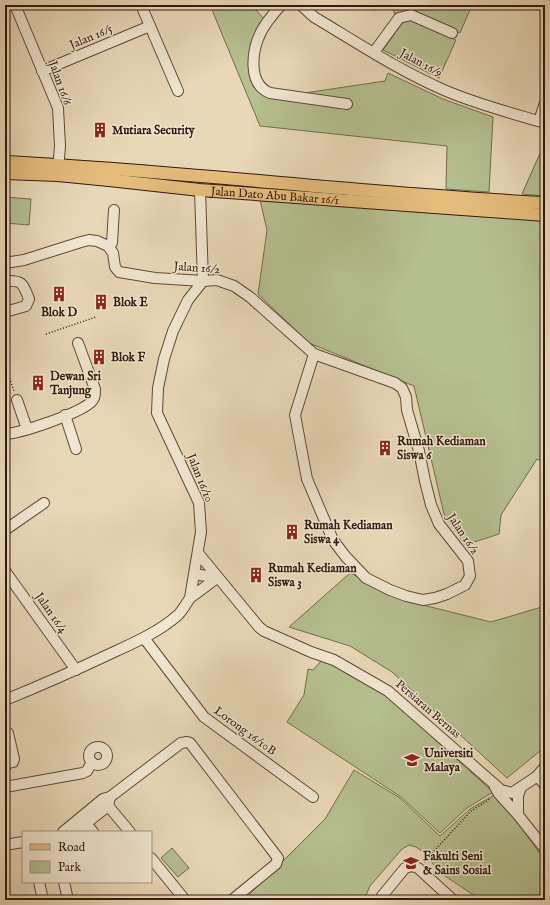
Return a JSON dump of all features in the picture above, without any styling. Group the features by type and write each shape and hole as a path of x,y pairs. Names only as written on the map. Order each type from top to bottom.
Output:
{"main road":[{"name":"Jalan Dato Abu Bakar 16/1","path":"5,162 109,180 200,190 545,215"},
{"name":"Jalan Dato Abu Bakar 16/1","path":"5,173 58,170 458,199 545,203"}],"street":[{"name":"Jalan 16/6","path":"14,5 58,108 60,146 58,170"},
{"path":"141,5 178,91"},
{"path":"281,5 265,25 256,43 254,67 255,76 261,88 270,93 346,104"},
{"name":"Jalan 16/9","path":"301,5 314,17 403,70 443,90 475,103 542,122 545,103"},
{"path":"374,52 399,18 411,15 452,33"},
{"name":"Jalan 16/5","path":"42,71 150,26"},
{"path":"200,190 203,281"},
{"path":"5,263 24,260 89,240 97,241 108,246 112,243 114,210"},
{"name":"Jalan 16/2","path":"108,246 113,253 115,267 119,272 155,278 203,281 217,280 234,286 250,297 314,354 395,383 402,388 406,397 407,410 419,451 431,505 440,524 468,561 470,576 465,585 435,598 424,600 406,596 366,578 346,557 333,540 308,479 295,415 314,354"},
{"path":"5,281 19,281 24,286 30,299 26,306 5,312"},
{"name":"Jalan 16/10","path":"5,700 76,670 144,638 168,623 179,614 185,608 190,598 201,532 199,503 157,413 158,388 164,359 173,331 188,300 203,281"},
{"path":"5,434 14,433 65,416 90,403 95,397 95,389 78,343"},
{"path":"17,400 27,429"},
{"path":"65,416 76,450"},
{"path":"5,530 44,502"},
{"name":"Persiaran Bernas","path":"198,553 217,578 226,586 259,627 311,652 334,660 388,691 494,784 507,792 512,793 536,777 545,767"},
{"name":"Jalan 16/4","path":"5,571 76,670"},
{"path":"195,574 217,578"},
{"path":"190,598 217,578"},
{"name":"Lorong 16/10B","path":"144,638 204,717 313,797"},
{"path":"5,764 13,762 14,759 8,733"},
{"path":"65,831 83,820 181,743 184,741 190,743 278,858 276,864 232,900"},
{"path":"5,786 83,773 87,771 92,762"},
{"path":"536,777 540,778 545,785"},
{"path":"494,784 499,794 545,849"},
{"path":"518,815 518,796 521,787"},
{"path":"107,801 129,831"},
{"path":"76,831 83,820"},
{"path":"83,820 92,831"},
{"path":"5,845 22,842"},
{"path":"152,859 185,900"},
{"path":"380,900 406,868 412,866 418,868 453,900"},
{"path":"39,883 43,900"},
{"path":"64,883 68,900"}],"path":[{"path":"46,334 96,317"},
{"path":"5,364 17,400"},
{"path":"418,868 471,812 499,794"}],"green space":[{"path":"210,5 254,5 256,10 264,19 256,31 252,44 251,70 271,98 385,81 388,73 443,99 493,117 489,192 446,189 447,146 260,126"},
{"path":"392,5 472,5 460,33 410,10 395,15"},
{"path":"411,19 456,40 439,78 383,50 403,22"},
{"path":"545,142 545,196 522,194"},
{"path":"5,197 31,199 29,225 5,223"},
{"path":"260,200 545,218 545,464 537,459 501,515 499,534 465,545 444,514 414,386 309,343 258,294 267,230"},
{"path":"350,573 415,603 491,622 545,606 545,747 507,778 392,672 350,646 289,627"},
{"path":"326,660 377,687 493,792 467,808 440,833 401,797 287,722 304,695 308,669 313,670 320,662"},
{"path":"354,770 400,798 440,836 470,809 494,795 519,824 545,861 545,900 481,900 442,874 423,852 416,847 409,845 402,849 370,886 364,900 244,900 325,819"},
{"path":"172,848 189,868 178,877 161,858"}],"place":[{"name":"Mutiara Security","path":"100,130"},
{"name":"Blok D","path":"59,294"},
{"name":"Blok E","path":"101,302"},
{"name":"Blok F","path":"99,357"},
{"name":"Dewan Sri Tanjung","path":"38,383"},
{"name":"Rumah Kediaman Siswa 6","path":"385,448"},
{"name":"Rumah Kediaman Siswa 4","path":"292,532"},
{"name":"Rumah Kediaman Siswa 3","path":"256,575"},
{"name":"Universiti Malaya","path":"412,760"},
{"name":"Fakulti Seni & Sains Sosial","path":"411,863"}]}
